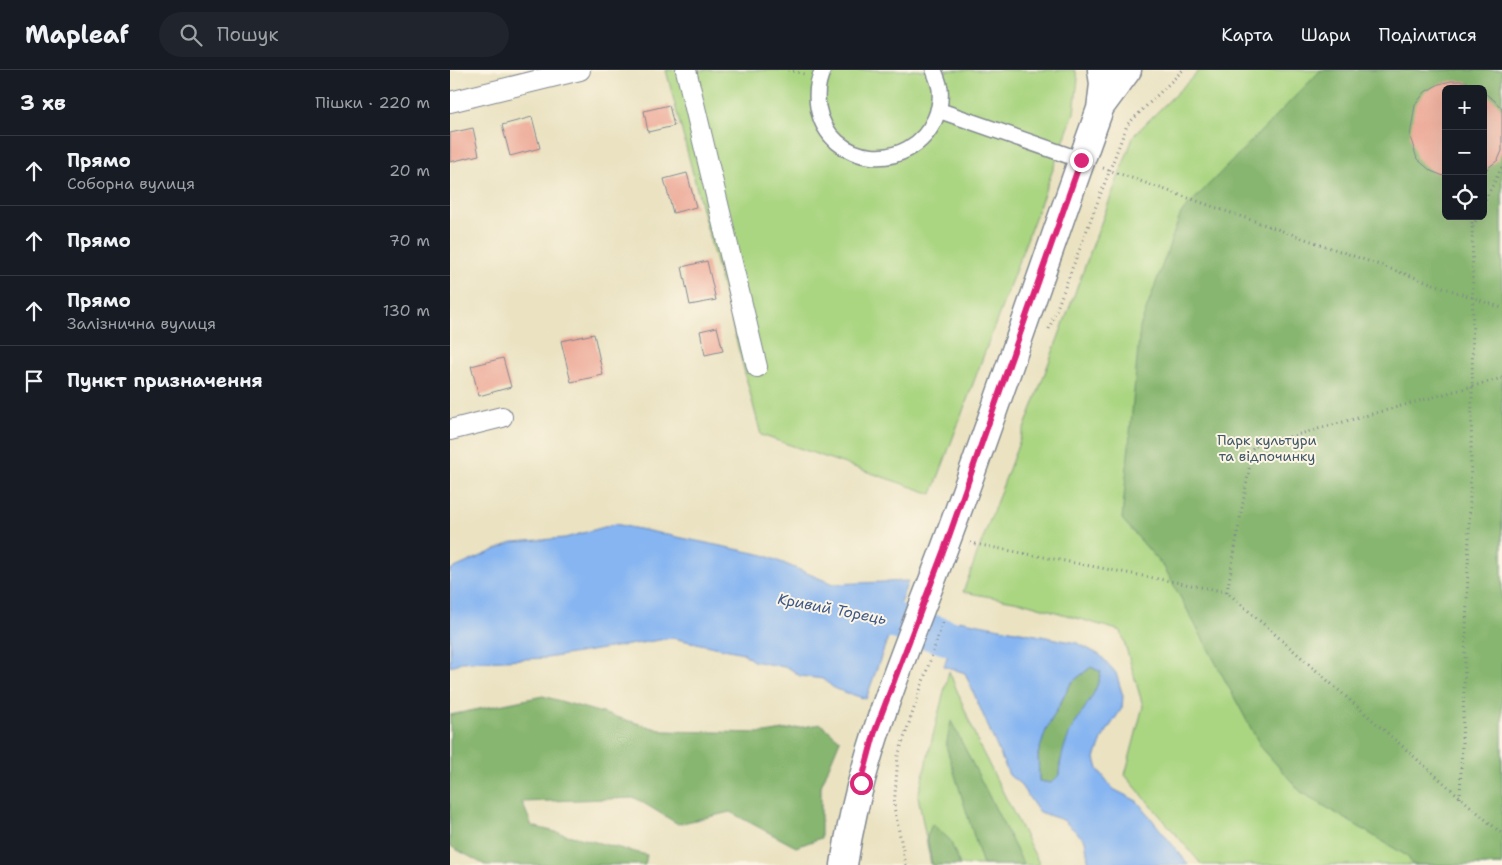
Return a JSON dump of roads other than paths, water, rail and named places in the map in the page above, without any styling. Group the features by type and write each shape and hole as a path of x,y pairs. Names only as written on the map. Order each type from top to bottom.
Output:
{"street":[{"path":"450,102 580,70"},
{"path":"686,70 758,367"},
{"path":"823,70 819,77 816,97 820,116 829,134 844,147 862,156 881,158 900,154 918,144 931,129 938,110 940,89 934,70"},
{"path":"844,865 849,830 875,731 960,537 1081,160 1100,109 1103,84 1101,70"},
{"path":"1100,109 1128,70"},
{"path":"938,110 1081,160"},
{"path":"450,430 502,418"}],"water":[{"path":"615,524 764,555 833,584 908,581 866,699 835,689 823,679 800,676 789,668 753,661 743,653 672,638 547,658 461,662 450,667 450,570 513,542 565,538"},
{"path":"959,620 1077,643 1100,655 1116,673 1123,696 1122,708 1103,737 1095,758 1098,769 1113,789 1137,801 1189,865 1089,865 1085,840 1063,820 1039,812 1019,783 1009,775 965,673 944,666","holes":["1091,667 1101,672 1093,695 1068,738 1062,756 1059,775 1051,783 1039,781 1038,754 1046,730 1071,683"]}],"waterway":[{"name":"Кривий Торець","path":"847,609 869,613 972,645 996,662"}],"park label":[{"name":"Парк культури та відпочинку","path":"1267,448"}]}
